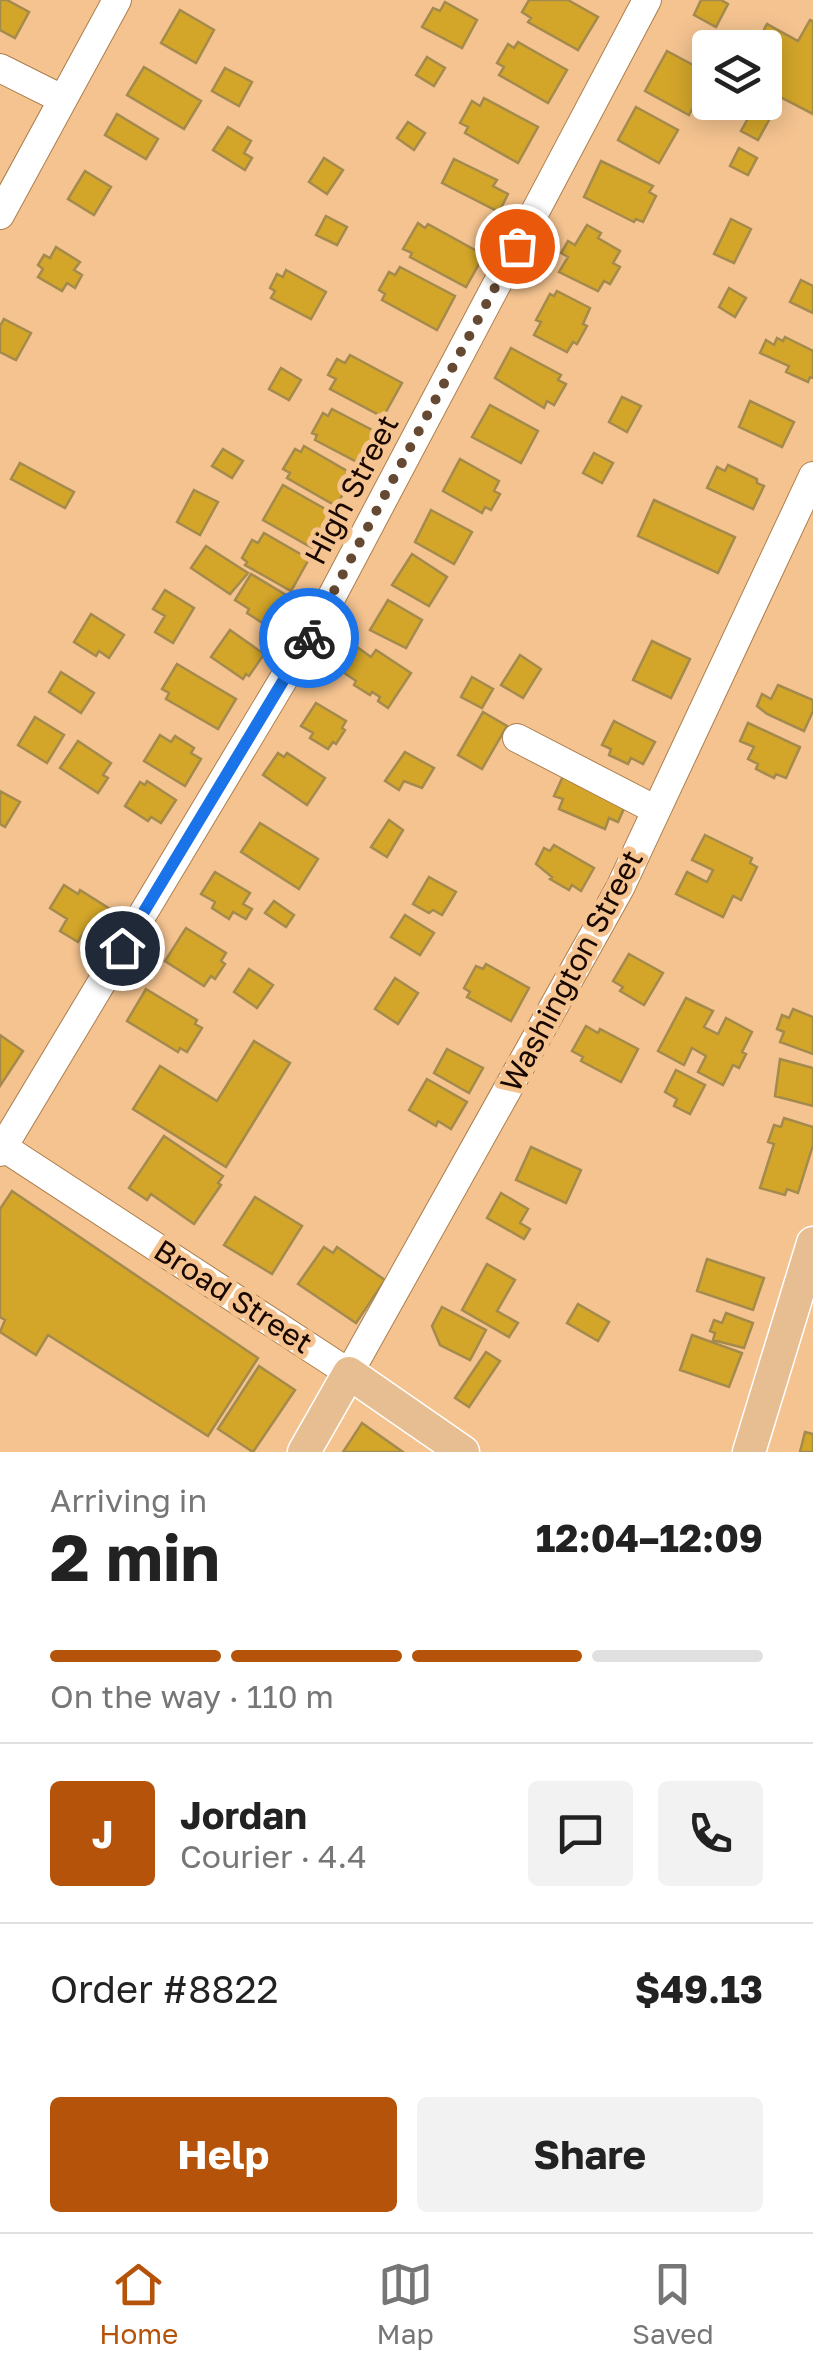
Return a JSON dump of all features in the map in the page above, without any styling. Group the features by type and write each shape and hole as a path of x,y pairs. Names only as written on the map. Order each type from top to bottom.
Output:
{"main road":[{"path":"749,1452 813,1243"},
{"name":"Washington Street","path":"304,1452 349,1373"},
{"name":"Broad Street","path":"349,1373 463,1452"}],"street":[{"path":"0,215 117,0"},
{"name":"High Street","path":"1,1148 328,604 647,0"},
{"path":"0,68 62,99"},
{"name":"Washington Street","path":"349,1373 594,936 813,476"},
{"path":"517,738 656,810"},
{"name":"Broad Street","path":"1,1148 349,1373"}],"building":[{"path":"0,0 29,12 15,38 0,30"},
{"path":"529,0 568,0 598,17 578,50 528,22 531,18 522,12"},
{"path":"701,0 728,4 716,27 694,15"},
{"path":"445,2 477,20 462,48 422,27 433,8 440,11"},
{"path":"180,10 214,30 196,63 161,43"},
{"path":"813,21 813,114 782,98 782,32 798,41"},
{"path":"518,42 567,70 548,103 499,75 504,67 497,63 508,44 514,48"},
{"path":"667,51 692,64 689,115 645,91"},
{"path":"427,57 445,68 434,86 416,75"},
{"path":"144,67 201,101 184,129 127,95"},
{"path":"225,68 252,82 239,106 212,91"},
{"path":"484,98 538,127 518,163 465,133 468,127 460,123 472,101 480,106"},
{"path":"636,107 678,130 659,163 618,140"},
{"path":"117,114 158,139 146,159 105,135"},
{"path":"747,120 769,120 758,140 741,131"},
{"path":"408,122 425,133 414,150 397,138"},
{"path":"228,127 251,141 244,153 252,158 245,170 213,150"},
{"path":"739,148 757,158 748,175 730,166"},
{"path":"324,158 343,170 327,194 309,182"},
{"path":"454,159 497,180 493,186 508,194 499,212 442,183"},
{"path":"601,161 653,186 649,192 656,196 643,222 634,222 584,197"},
{"path":"85,171 111,187 94,215 68,199"},
{"path":"326,216 347,227 337,245 316,235"},
{"path":"731,219 751,229 734,263 714,254"},
{"path":"418,223 425,228 428,224 484,255 466,287 410,257 412,253 403,249"},
{"path":"587,225 601,233 598,238 620,251 613,263 620,267 610,284 604,281 598,291 559,272 568,257 561,253 568,241 575,245"},
{"path":"56,247 80,262 74,270 82,275 75,288 67,283 62,291 38,277 43,269 38,265 44,255 50,258"},
{"path":"400,267 455,296 437,330 382,300 385,294 379,290 389,272 395,275"},
{"path":"286,270 326,292 311,319 271,298 275,291 270,288 277,274 283,277"},
{"path":"801,280 813,286 813,313 790,302"},
{"path":"729,288 746,298 735,317 719,307"},
{"path":"557,291 590,308 583,324 587,326 577,344 573,342 567,352 534,335 541,322 536,320 550,294 554,296"},
{"path":"4,319 31,333 16,360 0,352 0,326"},
{"path":"785,337 813,351 813,378 808,382 786,372 789,366 760,353 766,340 774,345 777,338 783,341"},
{"path":"511,348 561,375 558,380 566,384 554,405 547,401 544,408 495,378"},
{"path":"350,355 402,383 383,417 330,389 336,379 328,375 337,359 345,363"},
{"path":"281,368 301,380 289,400 269,389"},
{"path":"622,397 641,406 627,432 609,422"},
{"path":"750,401 794,422 782,447 739,427"},
{"path":"490,405 538,431 521,463 472,437"},
{"path":"332,409 376,432 359,463 315,440 317,435 312,433 323,413 328,416"},
{"path":"304,446 354,475 336,506 287,478 290,473 283,469 295,449 301,452"},
{"path":"223,449 243,461 232,478 212,466"},
{"path":"594,453 613,463 602,483 583,473"},
{"path":"460,459 499,481 494,491 500,494 491,510 485,507 482,513 443,491"},
{"path":"20,463 74,492 65,508 11,479"},
{"path":"728,465 764,486 753,509 707,488 717,467 725,471"},
{"path":"283,485 334,514 314,549 263,520"},
{"path":"194,490 218,502 200,535 177,522"},
{"path":"654,500 735,537 718,573 638,536"},
{"path":"431,510 472,532 454,564 415,542"},
{"path":"264,533 309,559 291,591 245,565 247,562 242,558 252,540 258,543"},
{"path":"206,546 248,573 230,594 191,568"},
{"path":"412,554 447,577 429,606 392,585"},
{"path":"251,574 296,601 280,628 270,622 267,626 235,600"},
{"path":"165,590 194,608 173,643 155,632 165,616 153,609"},
{"path":"388,600 422,620 406,648 370,630"},
{"path":"91,614 124,635 109,658 99,651 96,656 74,642"},
{"path":"230,630 264,654 243,679 211,657"},
{"path":"652,641 690,659 671,698 633,680"},
{"path":"353,644 371,657 376,650 411,673 388,708 378,701 380,697 354,685 356,681 337,668"},
{"path":"520,655 541,669 523,698 501,685"},
{"path":"177,664 236,699 218,729 166,699 169,693 162,689"},
{"path":"61,672 94,693 81,713 49,692"},
{"path":"472,677 493,689 482,708 461,697"},
{"path":"778,685 813,700 813,711 804,731 757,706 762,694 771,699"},
{"path":"316,703 346,721 336,744 333,742 328,749 310,738 313,733 301,726"},
{"path":"483,712 507,726 482,769 458,755"},
{"path":"35,717 64,735 47,763 18,745"},
{"path":"614,721 655,742 643,764 631,758 628,764 609,755 611,749 602,745"},
{"path":"748,723 800,747 786,778 776,774 774,778 756,769 758,764 748,759 754,747 740,741"},
{"path":"160,735 171,742 175,736 194,748 191,753 201,759 185,786 144,761"},
{"path":"78,741 111,763 103,775 108,778 98,793 60,768"},
{"path":"405,752 434,768 422,788 404,781 399,790 385,781"},
{"path":"278,753 284,757 287,753 325,778 307,805 263,775"},
{"path":"564,774 626,804 618,822 609,818 605,829 559,809 563,799 554,796"},
{"path":"147,781 176,800 161,823 151,817 148,821 125,806 140,782 145,785"},
{"path":"0,791 20,802 5,827 0,824"},
{"path":"389,820 403,830 387,857 371,847"},
{"path":"260,823 318,859 299,889 241,852"},
{"path":"705,835 752,858 750,863 757,867 741,900 733,896 723,917 676,894 687,872 707,882 713,870 692,860"},
{"path":"554,845 594,868 581,891 572,885 569,890 550,879 536,864 544,848 550,851"},
{"path":"215,872 250,893 243,904 252,909 246,919 233,912 229,919 212,908 215,902 201,894"},
{"path":"429,877 456,892 442,915 413,904"},
{"path":"64,885 110,909 94,935 85,930 78,942 60,931 67,919 50,908"},
{"path":"274,901 294,915 286,927 265,913"},
{"path":"405,915 434,933 420,955 391,937"},
{"path":"186,928 226,953 221,961 225,964 215,979 211,976 204,986 165,961"},
{"path":"629,954 663,973 644,1005 620,991 623,987 613,981"},
{"path":"486,964 529,988 511,1021 467,997 470,992 464,988 476,966 483,969"},
{"path":"249,969 273,985 257,1008 234,992"},
{"path":"395,978 418,993 398,1024 375,1009"},
{"path":"146,989 197,1020 195,1024 202,1028 187,1052 180,1048 178,1052 127,1021"},
{"path":"686,998 713,1011 704,1027 718,1034 726,1018 752,1032 739,1068 733,1065 723,1085 698,1072 706,1056 692,1048 684,1065 658,1051"},
{"path":"793,1009 813,1017 813,1054 780,1042 784,1032 777,1029 782,1015 789,1018"},
{"path":"586,1026 638,1049 621,1082 581,1061 583,1057 572,1051"},
{"path":"0,1035 23,1051 0,1086"},
{"path":"254,1041 290,1063 226,1167 133,1109 160,1066 217,1101"},
{"path":"447,1049 483,1068 469,1093 434,1073"},
{"path":"780,1059 813,1068 813,1106 775,1096"},
{"path":"676,1070 705,1085 690,1114 674,1106 677,1099 665,1092"},
{"path":"427,1079 467,1102 451,1129 438,1121 436,1126 409,1110"},
{"path":"784,1118 813,1127 813,1145 798,1193 787,1189 785,1195 760,1188 774,1144 768,1142 774,1125 781,1127"},
{"path":"164,1136 223,1176 194,1224 151,1194 147,1200 129,1188"},
{"path":"531,1147 581,1170 566,1203 516,1180"},
{"path":"12,1191 258,1358 208,1436 48,1335 36,1355 0,1332 5,1320 0,1317 0,1209"},
{"path":"501,1193 528,1209 520,1223 530,1229 524,1239 487,1218"},
{"path":"255,1197 302,1226 272,1274 224,1245"},
{"path":"324,1247 333,1253 337,1247 385,1280 356,1323 298,1284"},
{"path":"707,1259 764,1278 753,1310 697,1291"},
{"path":"487,1264 515,1280 497,1311 518,1323 509,1337 462,1310"},
{"path":"578,1304 609,1322 598,1341 567,1323"},
{"path":"442,1307 486,1330 470,1360 440,1345 432,1326"},
{"path":"726,1313 753,1323 744,1348 713,1340 715,1333 710,1331 714,1320 722,1323"},
{"path":"692,1335 742,1353 729,1387 680,1370"},
{"path":"486,1352 500,1361 469,1407 455,1398"},
{"path":"259,1366 295,1390 253,1452 218,1429"},
{"path":"362,1423 403,1452 343,1452"},
{"path":"805,1432 813,1434 813,1452 800,1452"}],"way so far":[{"path":"309,638 517,246"}],"route":[{"path":"122,948 309,638"}]}
